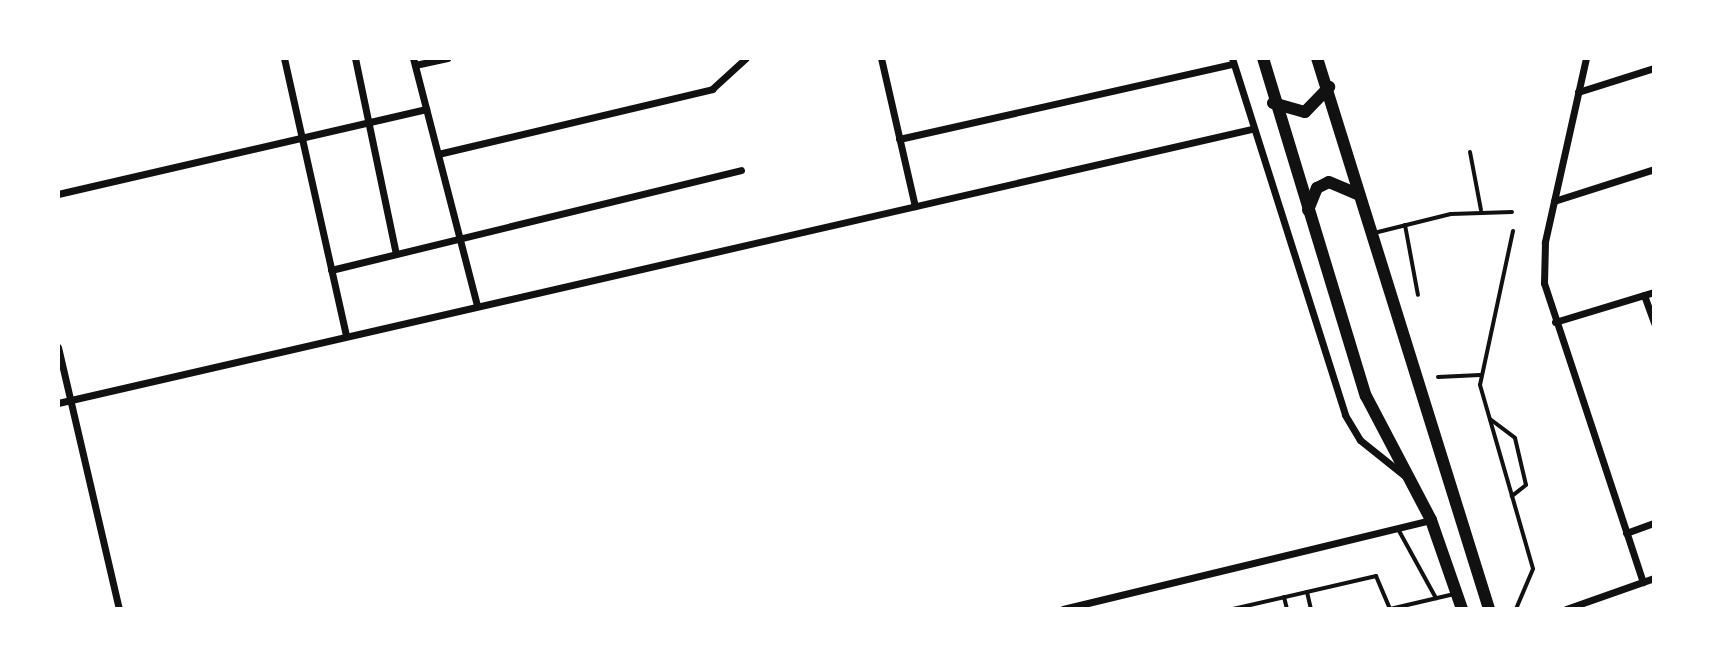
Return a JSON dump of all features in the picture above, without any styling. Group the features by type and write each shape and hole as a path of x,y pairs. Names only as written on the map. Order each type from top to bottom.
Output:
{"main road":[{"path":"1263,58 1273,103 1366,396 1431,520 1462,609"},
{"path":"1317,58 1329,87 1371,233 1489,609"},
{"path":"1273,103 1305,112 1329,87"},
{"path":"1308,210 1317,188 1329,182 1341,182 1361,197"}],"street":[{"path":"284,58 346,336"},
{"path":"355,58 396,254"},
{"path":"447,58 414,62 477,306"},
{"path":"438,154 712,89 746,58"},
{"path":"881,58 915,206"},
{"path":"1586,58 1543,263 1555,322 1643,582"},
{"path":"899,139 1232,61 1251,129 1345,415 1360,440 1408,479"},
{"path":"1578,92 1654,68"},
{"path":"58,194 426,109"},
{"path":"58,403 1251,129"},
{"path":"1554,201 1654,169"},
{"path":"331,270 741,170"},
{"path":"1555,322 1654,292"},
{"path":"1644,295 1654,323"},
{"path":"58,347 119,609"},
{"path":"1063,609 1431,520"},
{"path":"1626,533 1654,523"},
{"path":"1566,609 1654,578"}],"lane":[{"path":"1470,152 1481,210"},
{"path":"1371,233 1481,210 1512,212"},
{"path":"1405,225 1418,295"},
{"path":"1513,231 1480,375 1489,419 1533,569 1516,609"},
{"path":"1438,377 1480,375"},
{"path":"1489,419 1506,424 1515,438 1526,485 1512,496"},
{"path":"1398,529 1436,598"},
{"path":"1233,609 1376,576 1390,609 1456,593"},
{"path":"1307,592 1311,609"},
{"path":"1284,597 1287,609"}]}
